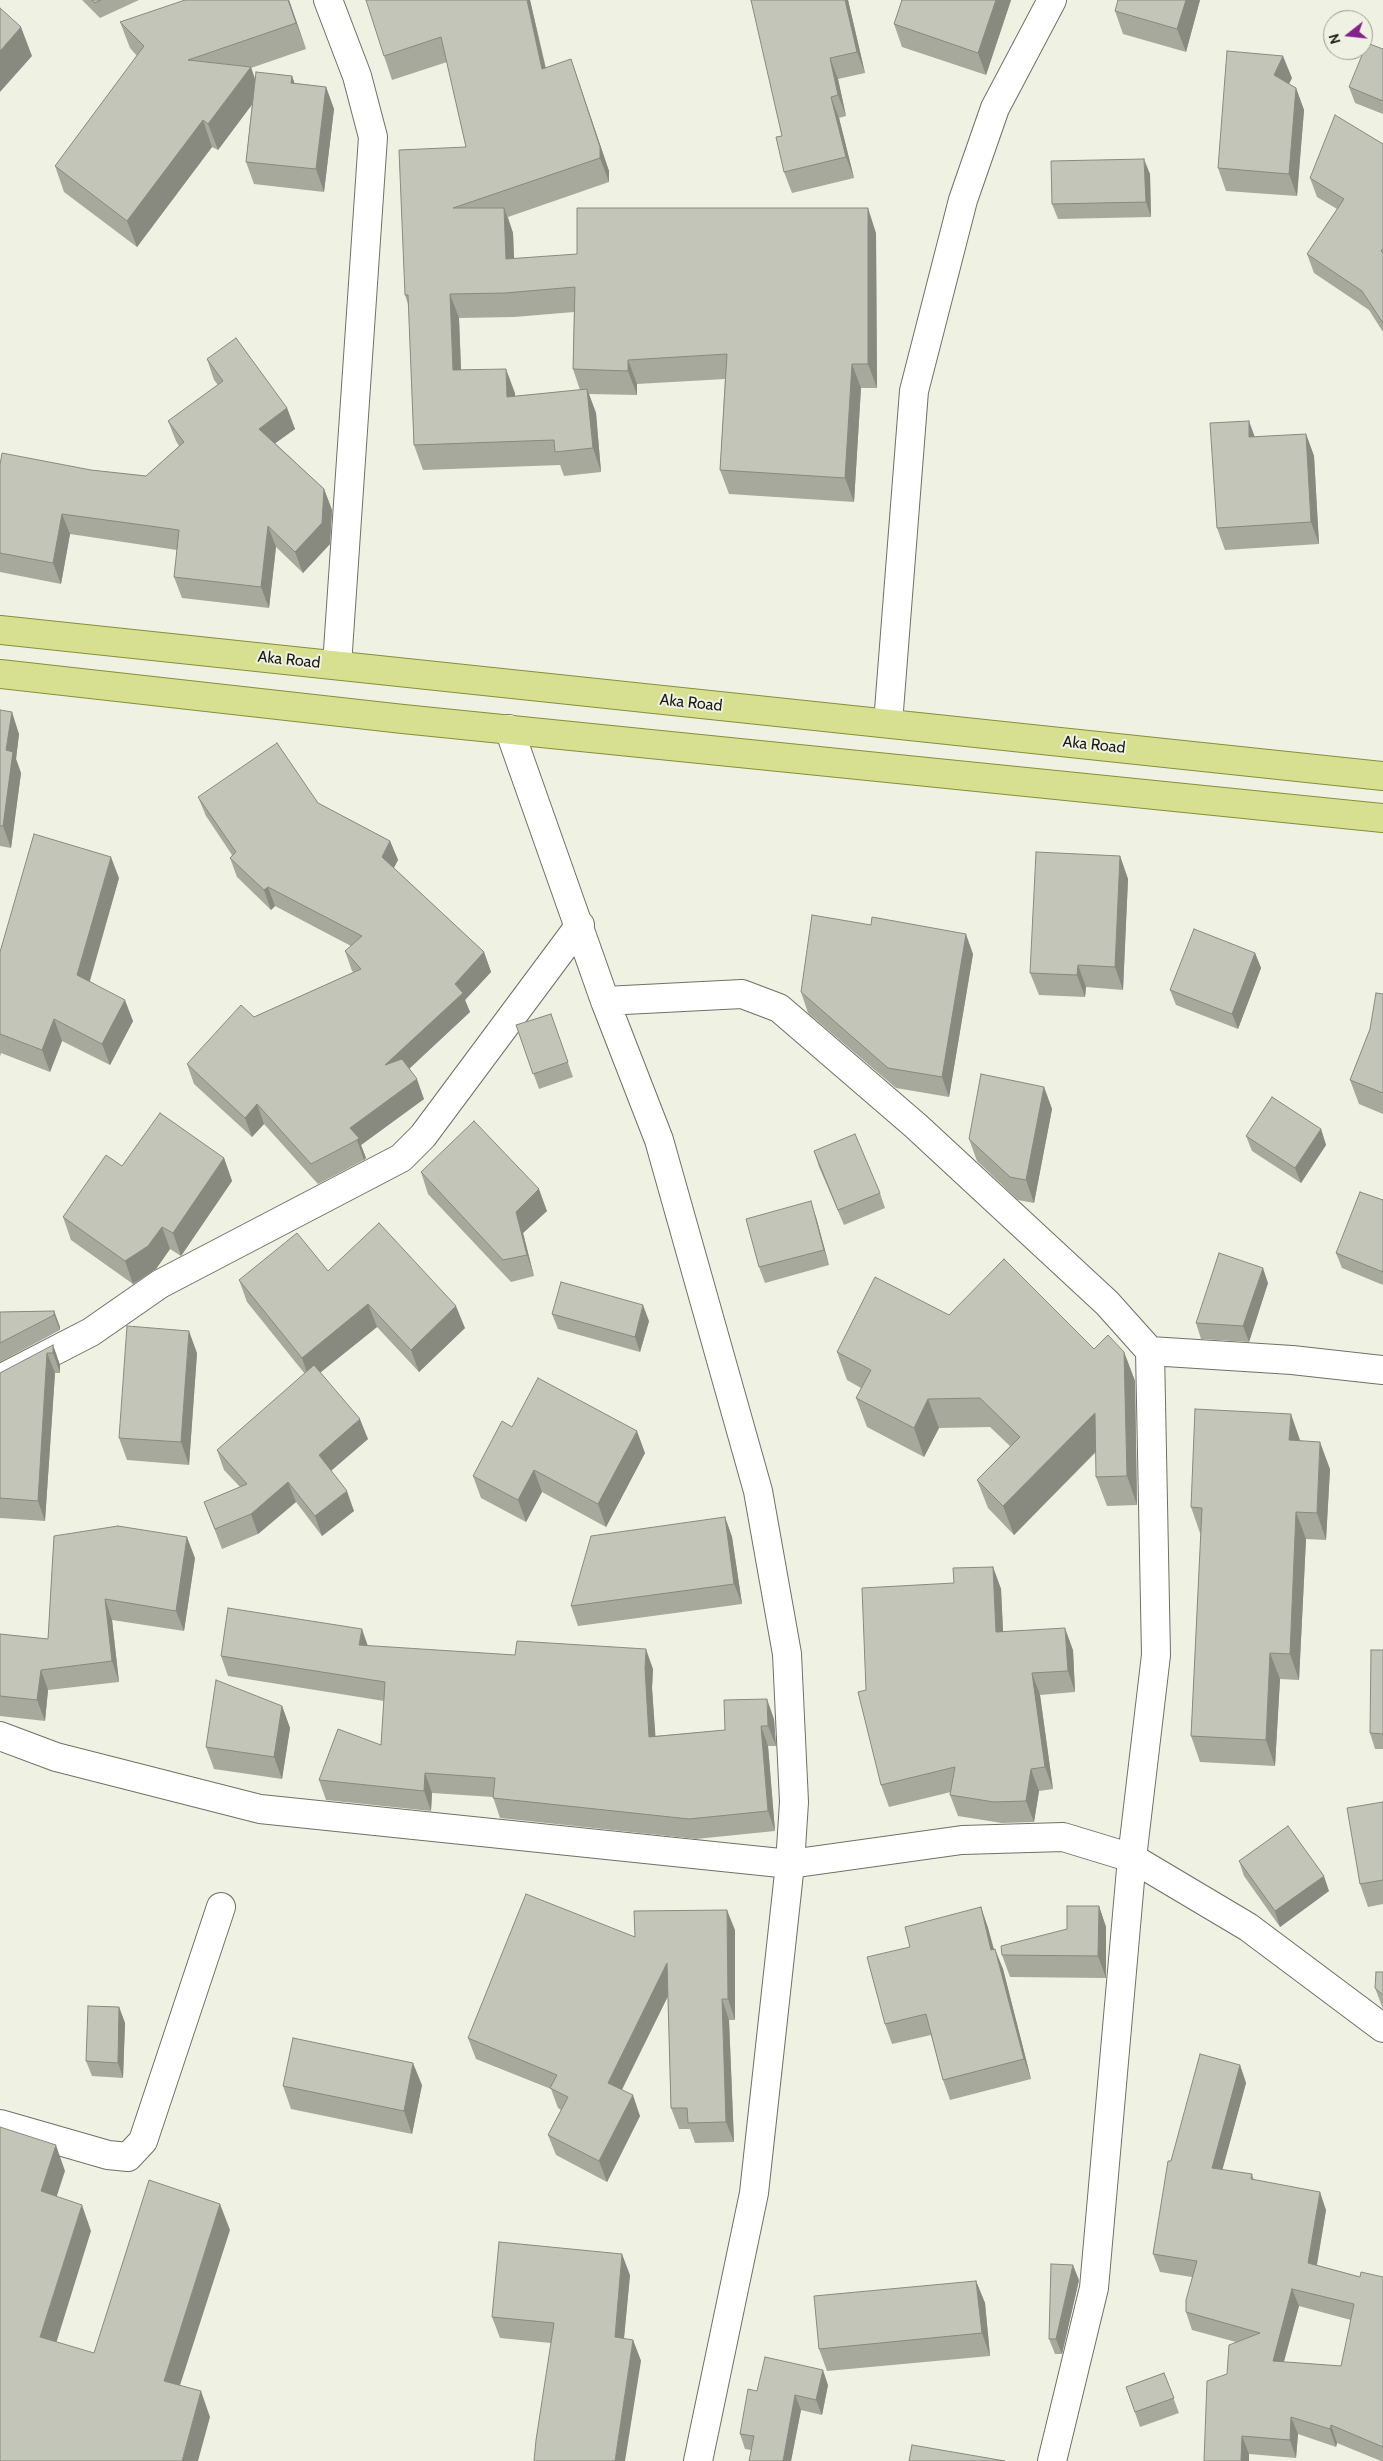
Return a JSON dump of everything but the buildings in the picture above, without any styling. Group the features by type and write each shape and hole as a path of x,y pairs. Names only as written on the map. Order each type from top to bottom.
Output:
{"main road":[{"name":"Aka Road","path":"0,630 337,664 380,671 1383,776"},
{"path":"0,674 509,729 1383,818"}],"street":[{"path":"328,0 357,76 373,137 337,664"},
{"path":"888,723 914,391 963,200 994,108 1052,0"},
{"path":"509,729 580,925 605,1001 659,1140 758,1491 787,1654 794,1802 790,1864 754,2193 698,2461"},
{"path":"0,1379 91,1332 160,1284 401,1158 423,1136 580,925"},
{"path":"605,1001 742,994 779,1008 916,1126 1107,1303 1150,1351 1156,1655 1132,1858 1094,2288 1052,2461"},
{"path":"1150,1351 1292,1360 1383,1370"},
{"path":"0,1736 56,1757 260,1810 790,1864 962,1840 1063,1837 1132,1858 1248,1927 1383,2028"},
{"path":"0,2124 108,2155 128,2157 143,2141 221,1907"}]}
